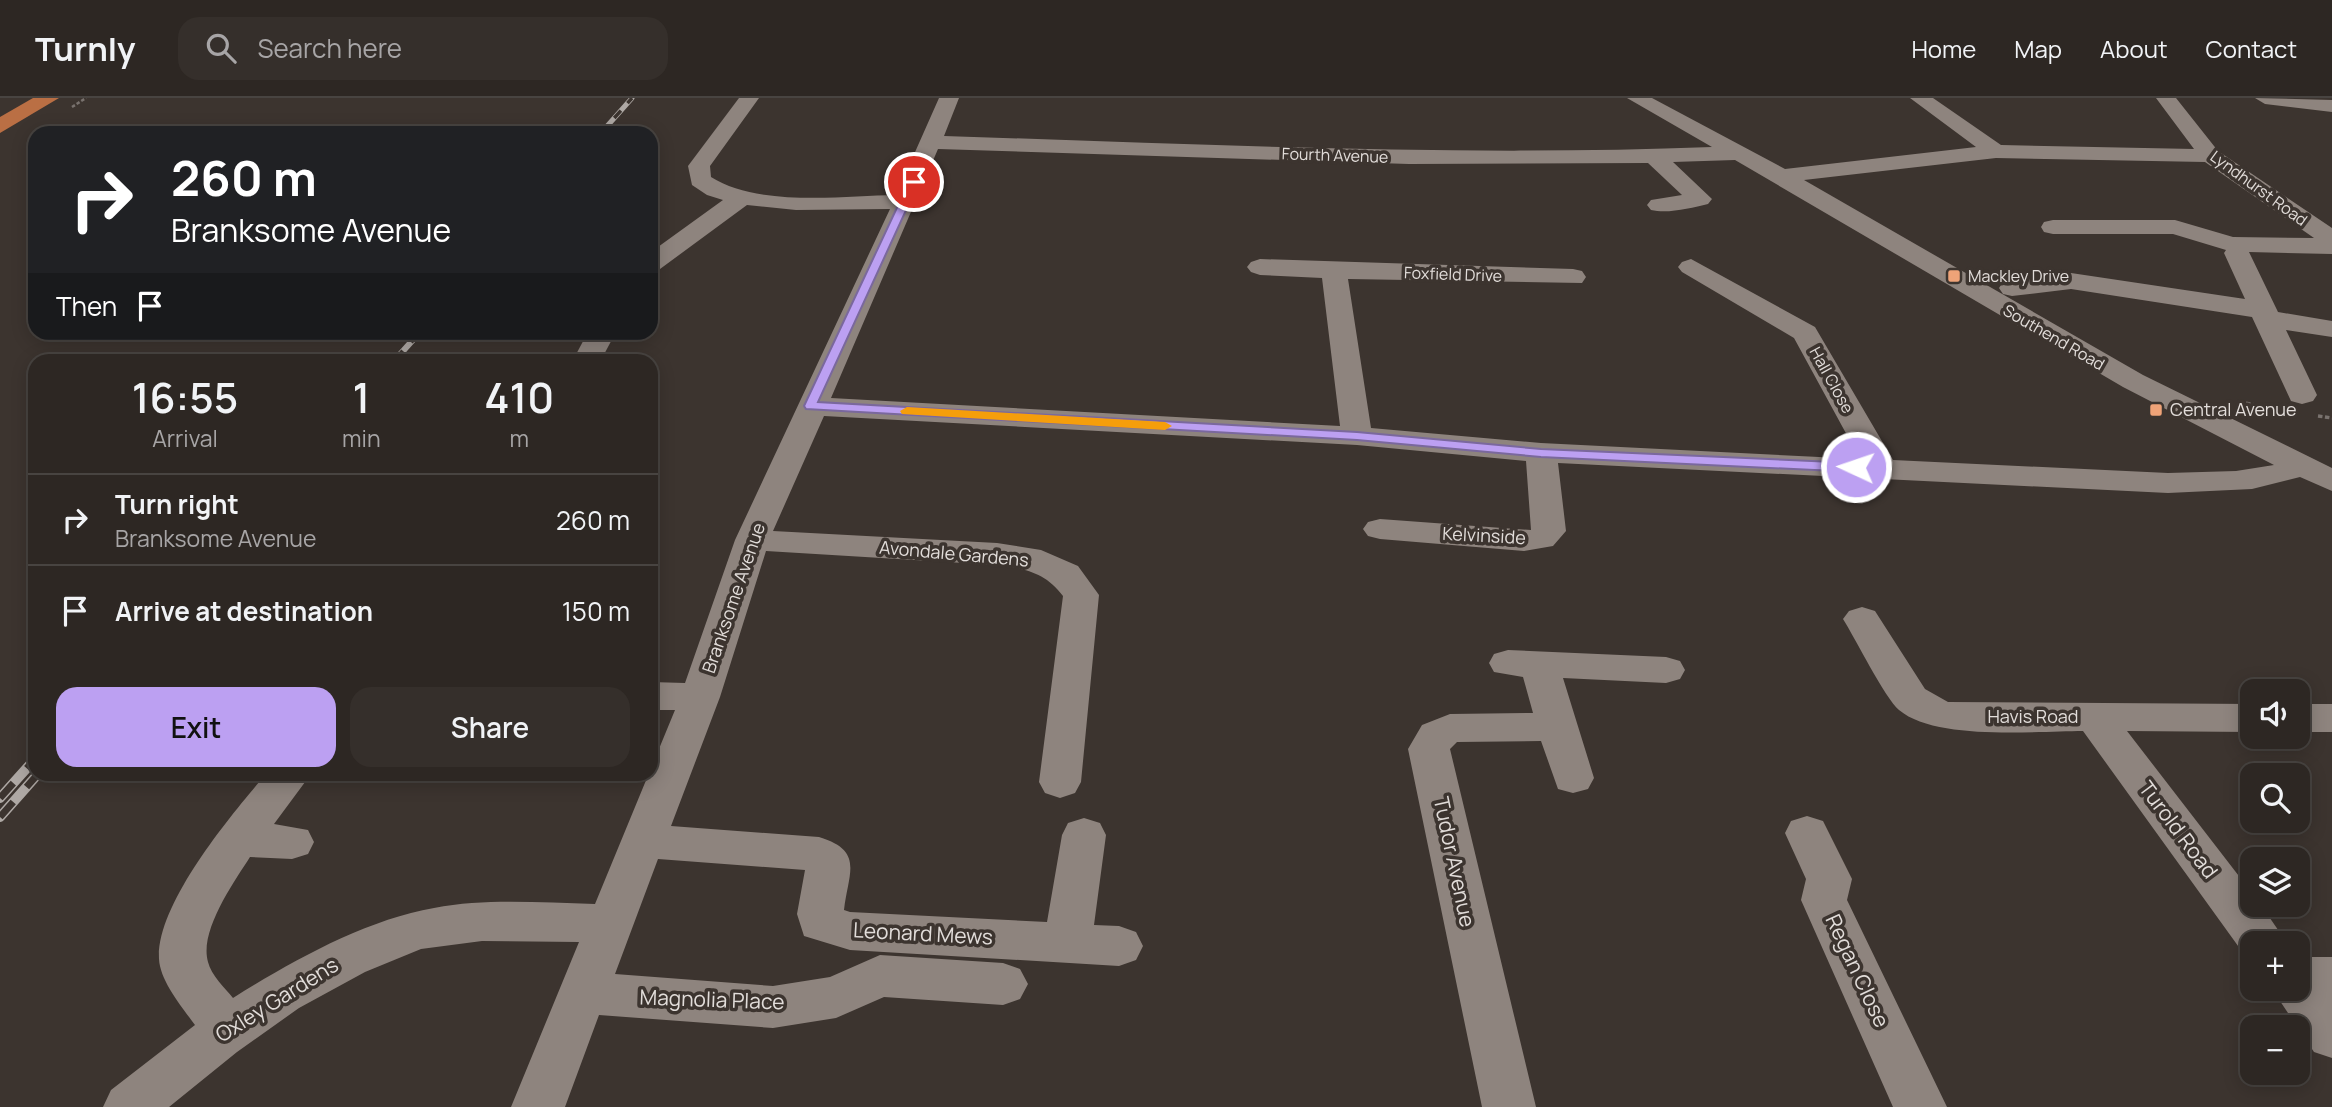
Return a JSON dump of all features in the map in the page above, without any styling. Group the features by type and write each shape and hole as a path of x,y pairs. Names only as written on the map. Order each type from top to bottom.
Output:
{"highway":[{"path":"0,107 16,98"},
{"path":"0,126 48,98"}],"street":[{"path":"749,98 697,170 700,180 715,191 740,199 905,202"},
{"name":"Branksome Avenue","path":"538,1107 700,697 752,540 810,406 905,202 949,98"},
{"name":"Southend Road","path":"1637,98 1781,176 2063,342 2332,481"},
{"path":"1920,98 1996,151"},
{"name":"Lyndhurst Road","path":"2166,98 2210,156 2282,208 2332,239"},
{"path":"2265,98 2332,106"},
{"name":"Fourth Avenue","path":"931,142 1409,157 1654,157 1740,153"},
{"path":"1781,176 1926,157 1996,151 2210,156"},
{"path":"1654,157 1700,199 1659,205"},
{"path":"658,259 740,199"},
{"path":"2282,208 2332,209"},
{"path":"2053,227 2175,227 2232,244 2332,246"},
{"path":"2237,253 2302,395"},
{"name":"Foxfield Drive","path":"1261,267 1573,277"},
{"name":"Hall Close","path":"1691,267 1805,333 1882,469"},
{"path":"1334,271 1357,436"},
{"path":"2011,288 2071,281 2332,329"},
{"path":"810,406 1357,436 1541,453 2168,483 2246,481 2276,477 2301,466"},
{"name":"Kelvinside","path":"1380,529 1524,541 1541,539 1549,531 1541,453"},
{"name":"Avondale Gardens","path":"752,540 997,554 1041,561 1065,574 1081,595 1060,782"},
{"name":"Havis Road","path":"1863,619 1912,699 1929,711 1948,716 2240,718"},
{"path":"1573,778 1556,727 1524,664 1666,670"},
{"path":"658,696 700,697"},
{"name":"Turold Road","path":"2094,717 2254,931"},
{"path":"2310,718 2332,719"},
{"name":"Tudor Avenue","path":"1509,1107 1429,749 1437,735 1450,728 1556,727"},
{"path":"227,1028 183,962 183,937 193,912 239,840 285,781"},
{"name":"Regan Close","path":"1807,833 1829,879 1824,900 1920,1107"},
{"path":"1068,942 1084,835"},
{"path":"239,840 292,842"},
{"name":"Leonard Mews","path":"642,841 819,854 828,860 830,873 819,912 821,922 829,927 850,931 1119,946"},
{"name":"Oxley Gardens","path":"130,1107 227,1028 305,978 350,955 437,926 482,922 610,924"},
{"name":"Magnolia Place","path":"583,993 773,1007 836,997 880,976 1003,984"},
{"path":"2310,978 2332,978"},
{"path":"2306,1001 2332,1036"}],"railway":[{"path":"607,126 632,98"},
{"path":"400,354 413,340"},
{"path":"0,798 28,767"},
{"path":"0,817 32,781"}],"slow traffic":[{"path":"907,411 1165,426"}],"place":[{"name":"Mackley Drive","path":"1954,276"},
{"name":"Central Avenue","path":"2156,410"}],"route":[{"path":"914,182 810,406 1357,436 1541,453 1856,467"}]}
